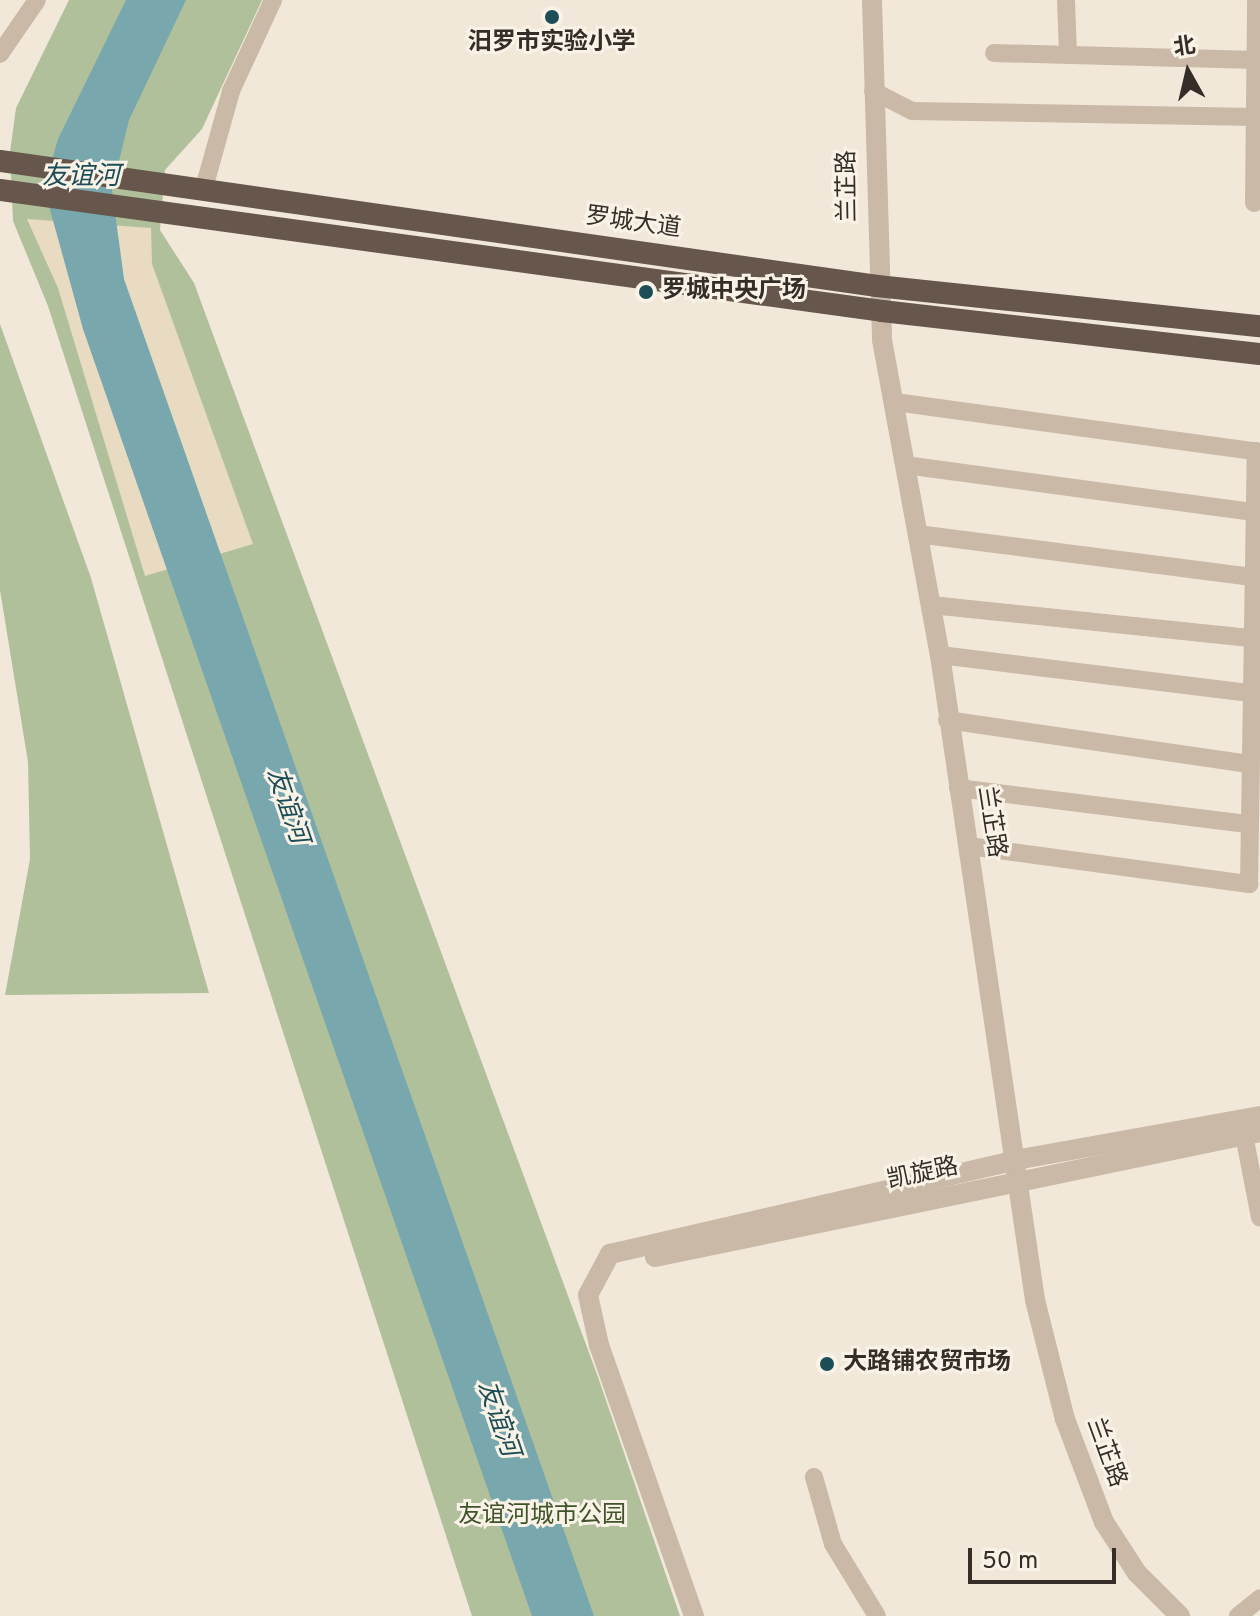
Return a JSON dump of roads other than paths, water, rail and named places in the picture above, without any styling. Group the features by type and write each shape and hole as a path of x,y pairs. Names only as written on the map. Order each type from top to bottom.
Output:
{"highway":[{"name":"罗城大道","path":"0,161 877,286 1260,326"},
{"path":"9,191 882,311 1260,354"}],"street":[{"path":"0,54 37,0"},
{"path":"201,188 231,91 273,0"},
{"name":"兰芷路","path":"872,0 877,286 905,465 940,655 947,720 1049,1367 1082,1471 1104,1522 1137,1573 1180,1616"},
{"path":"1066,0 1068,55"},
{"path":"1254,203 1256,0"},
{"path":"994,53 1257,60"},
{"path":"873,91 912,111 1256,117"},
{"path":"895,402 1258,451 1254,512 1252,638 1255,694 1249,764 1249,884 968,846"},
{"path":"905,465 1254,512"},
{"path":"917,534 1254,577"},
{"path":"931,605 1252,638"},
{"path":"940,655 1255,694"},
{"path":"947,720 1249,764"},
{"path":"958,788 1249,824"},
{"path":"694,1616 599,1345 588,1295 597,1273 610,1254 1016,1160 1260,1116"},
{"path":"1252,1134 1260,1217"},
{"name":"凯旋路","path":"597,1273 1252,1134"},
{"path":"814,1477 833,1544 877,1616"},
{"path":"1238,1616 1260,1598"}],"water":[{"name":"友谊河","path":"126,0 186,0 129,120 112,190 124,279 594,1616 532,1616 83,329 44,188 58,139"}],"place":[{"name":"汨罗市实验小学","path":"552,17"},
{"name":"罗城中央广场","path":"646,292"},
{"name":"大路铺农贸市场","path":"827,1364"}],"park label":[{"name":"友谊河城市公园","path":"542,1517"}]}
